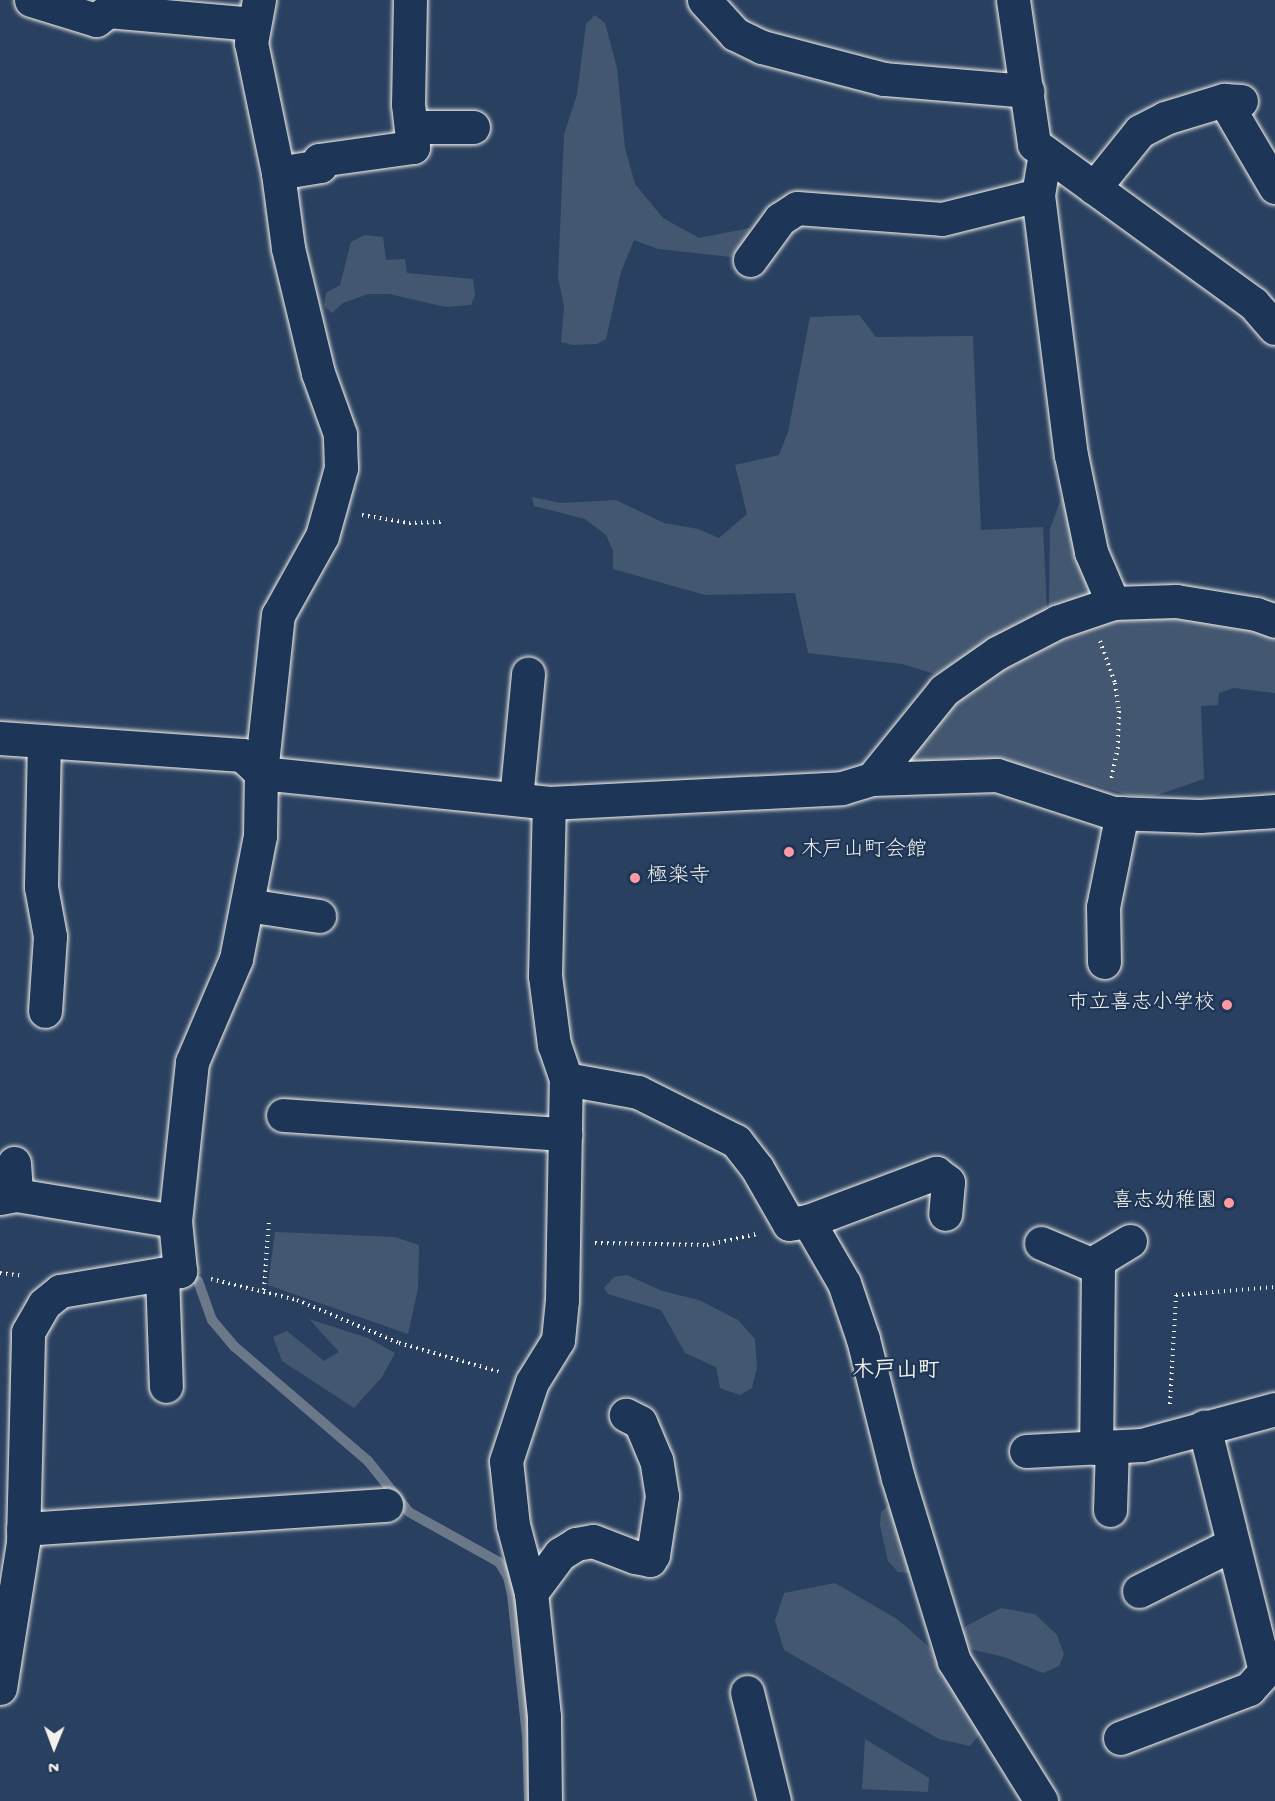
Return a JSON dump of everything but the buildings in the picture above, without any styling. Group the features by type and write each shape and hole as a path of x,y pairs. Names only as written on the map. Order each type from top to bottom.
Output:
{"street":[{"path":"31,0 96,20 108,11 256,12 251,43 278,173 288,248 301,309 340,434 341,468 332,510 307,568 278,615 261,772 260,836 236,959 192,1062 175,1221 166,1386"},
{"path":"278,173 320,166 319,160 413,147 408,104 410,0"},
{"path":"704,0 735,34 762,47 884,79 1027,91"},
{"path":"1013,0 1034,144 1253,303 1275,328"},
{"path":"1094,188 1140,131 1165,118 1232,100 1275,187"},
{"path":"412,127 473,127"},
{"path":"1045,153 1038,195 1071,455 1092,552 1100,606"},
{"path":"750,260 780,219 797,208 942,219 1038,195"},
{"path":"872,779 944,690 997,653 1100,606 1176,601 1256,614 1275,621"},
{"path":"516,799 528,674"},
{"path":"0,738 242,755 261,772 549,803 842,788 872,779 997,775 1113,811 1200,816 1275,811"},
{"path":"44,741 41,887 50,936 45,1011"},
{"path":"545,1801 544,1716 531,1593 513,1525 506,1461 532,1382 558,1340 564,1243 566,1078 554,1046 545,976 549,803"},
{"path":"1104,962 1102,907 1113,811"},
{"path":"247,905 319,916"},
{"path":"566,1078 638,1092 736,1141 844,1283 863,1339 898,1478 954,1661 1041,1801"},
{"path":"283,1115 565,1134"},
{"path":"14,1163 8,1197 175,1221"},
{"path":"799,1222 936,1173 948,1182 945,1214"},
{"path":"1110,1510 1104,1447 1098,1267 1100,1259 1130,1241"},
{"path":"1041,1243 1098,1267"},
{"path":"0,1688 16,1537 28,1332 44,1304 60,1291 171,1272"},
{"path":"1026,1451 1142,1445 1204,1426 1275,1409"},
{"path":"531,1593 560,1554 576,1544 593,1541 635,1557 650,1560 653,1555 662,1496 656,1460 640,1422 626,1415"},
{"path":"1120,1738 1249,1689 1265,1671 1266,1639 1233,1544 1204,1426"},
{"path":"16,1537 386,1505"},
{"path":"1139,1591 1233,1544"},
{"path":"747,1692 774,1801"}],"path":[{"path":"332,510 409,523 444,522"},
{"path":"1100,606 1116,683 1119,711 1113,811"},
{"path":"264,1290 269,1221"},
{"path":"564,1243 707,1245 799,1222"},
{"path":"171,1272 264,1290 297,1300 399,1343 532,1382"},
{"path":"1168,1437 1176,1294 1275,1287"}],"shaded area":[{"path":"595,15 605,23 617,68 625,148 635,184 663,218 699,238 750,228 749,236 731,257 658,249 634,240 621,272 606,339 597,344 573,345 561,342 564,306 558,278 564,135 577,94 586,24"},
{"path":"365,235 383,237 386,260 405,259 407,273 473,279 475,295 471,305 446,307 389,294 368,294 343,303 332,313 324,306 326,293 340,285 351,242"},
{"path":"859,315 876,337 973,336 981,530 1043,527 1047,610 935,674 902,664 808,653 795,593 705,595 613,569 613,551 606,535 585,519 534,506 532,497 561,503 616,500 664,523 698,529 719,538 747,514 735,465 779,455 788,432 810,317"},
{"path":"1070,474 1103,593 1049,606 1050,529"},
{"path":"1175,610 1275,629 1275,693 1234,688 1219,693 1218,705 1201,706 1204,779 1154,796 1132,796 1048,771 1008,764 897,763 949,697 1076,621"},
{"path":"275,1232 395,1237 419,1245 418,1288 408,1334 268,1285"},
{"path":"627,1275 662,1291 699,1300 738,1320 755,1339 757,1367 752,1388 740,1395 720,1388 716,1367 685,1353 661,1310 608,1294 604,1288 614,1277"},
{"path":"309,1319 368,1338 395,1353 382,1377 354,1408 282,1361 273,1337 287,1331 324,1361 339,1352"},
{"path":"888,1506 911,1517 920,1574 898,1572 888,1561 880,1525 881,1512"},
{"path":"835,1583 897,1619 934,1651 984,1729 970,1746 939,1739 784,1650 775,1621 784,1593"},
{"path":"1001,1608 1035,1614 1057,1635 1064,1654 1059,1666 1043,1673 1004,1657 970,1649 963,1634 966,1626"},
{"path":"865,1739 929,1778 928,1792 862,1789"}],"waterway":[{"path":"198,1281 212,1320 235,1347 368,1461 409,1512 499,1562 508,1577 512,1594 527,1736 529,1801"}],"place":[{"name":"木戸山町会館","path":"789,852"},
{"name":"極楽寺","path":"635,878"},
{"name":"市立喜志小学校","path":"1227,1005"},
{"name":"喜志幼稚園","path":"1229,1203"}],"district":[{"name":"木戸山町","path":"896,1373"}]}
